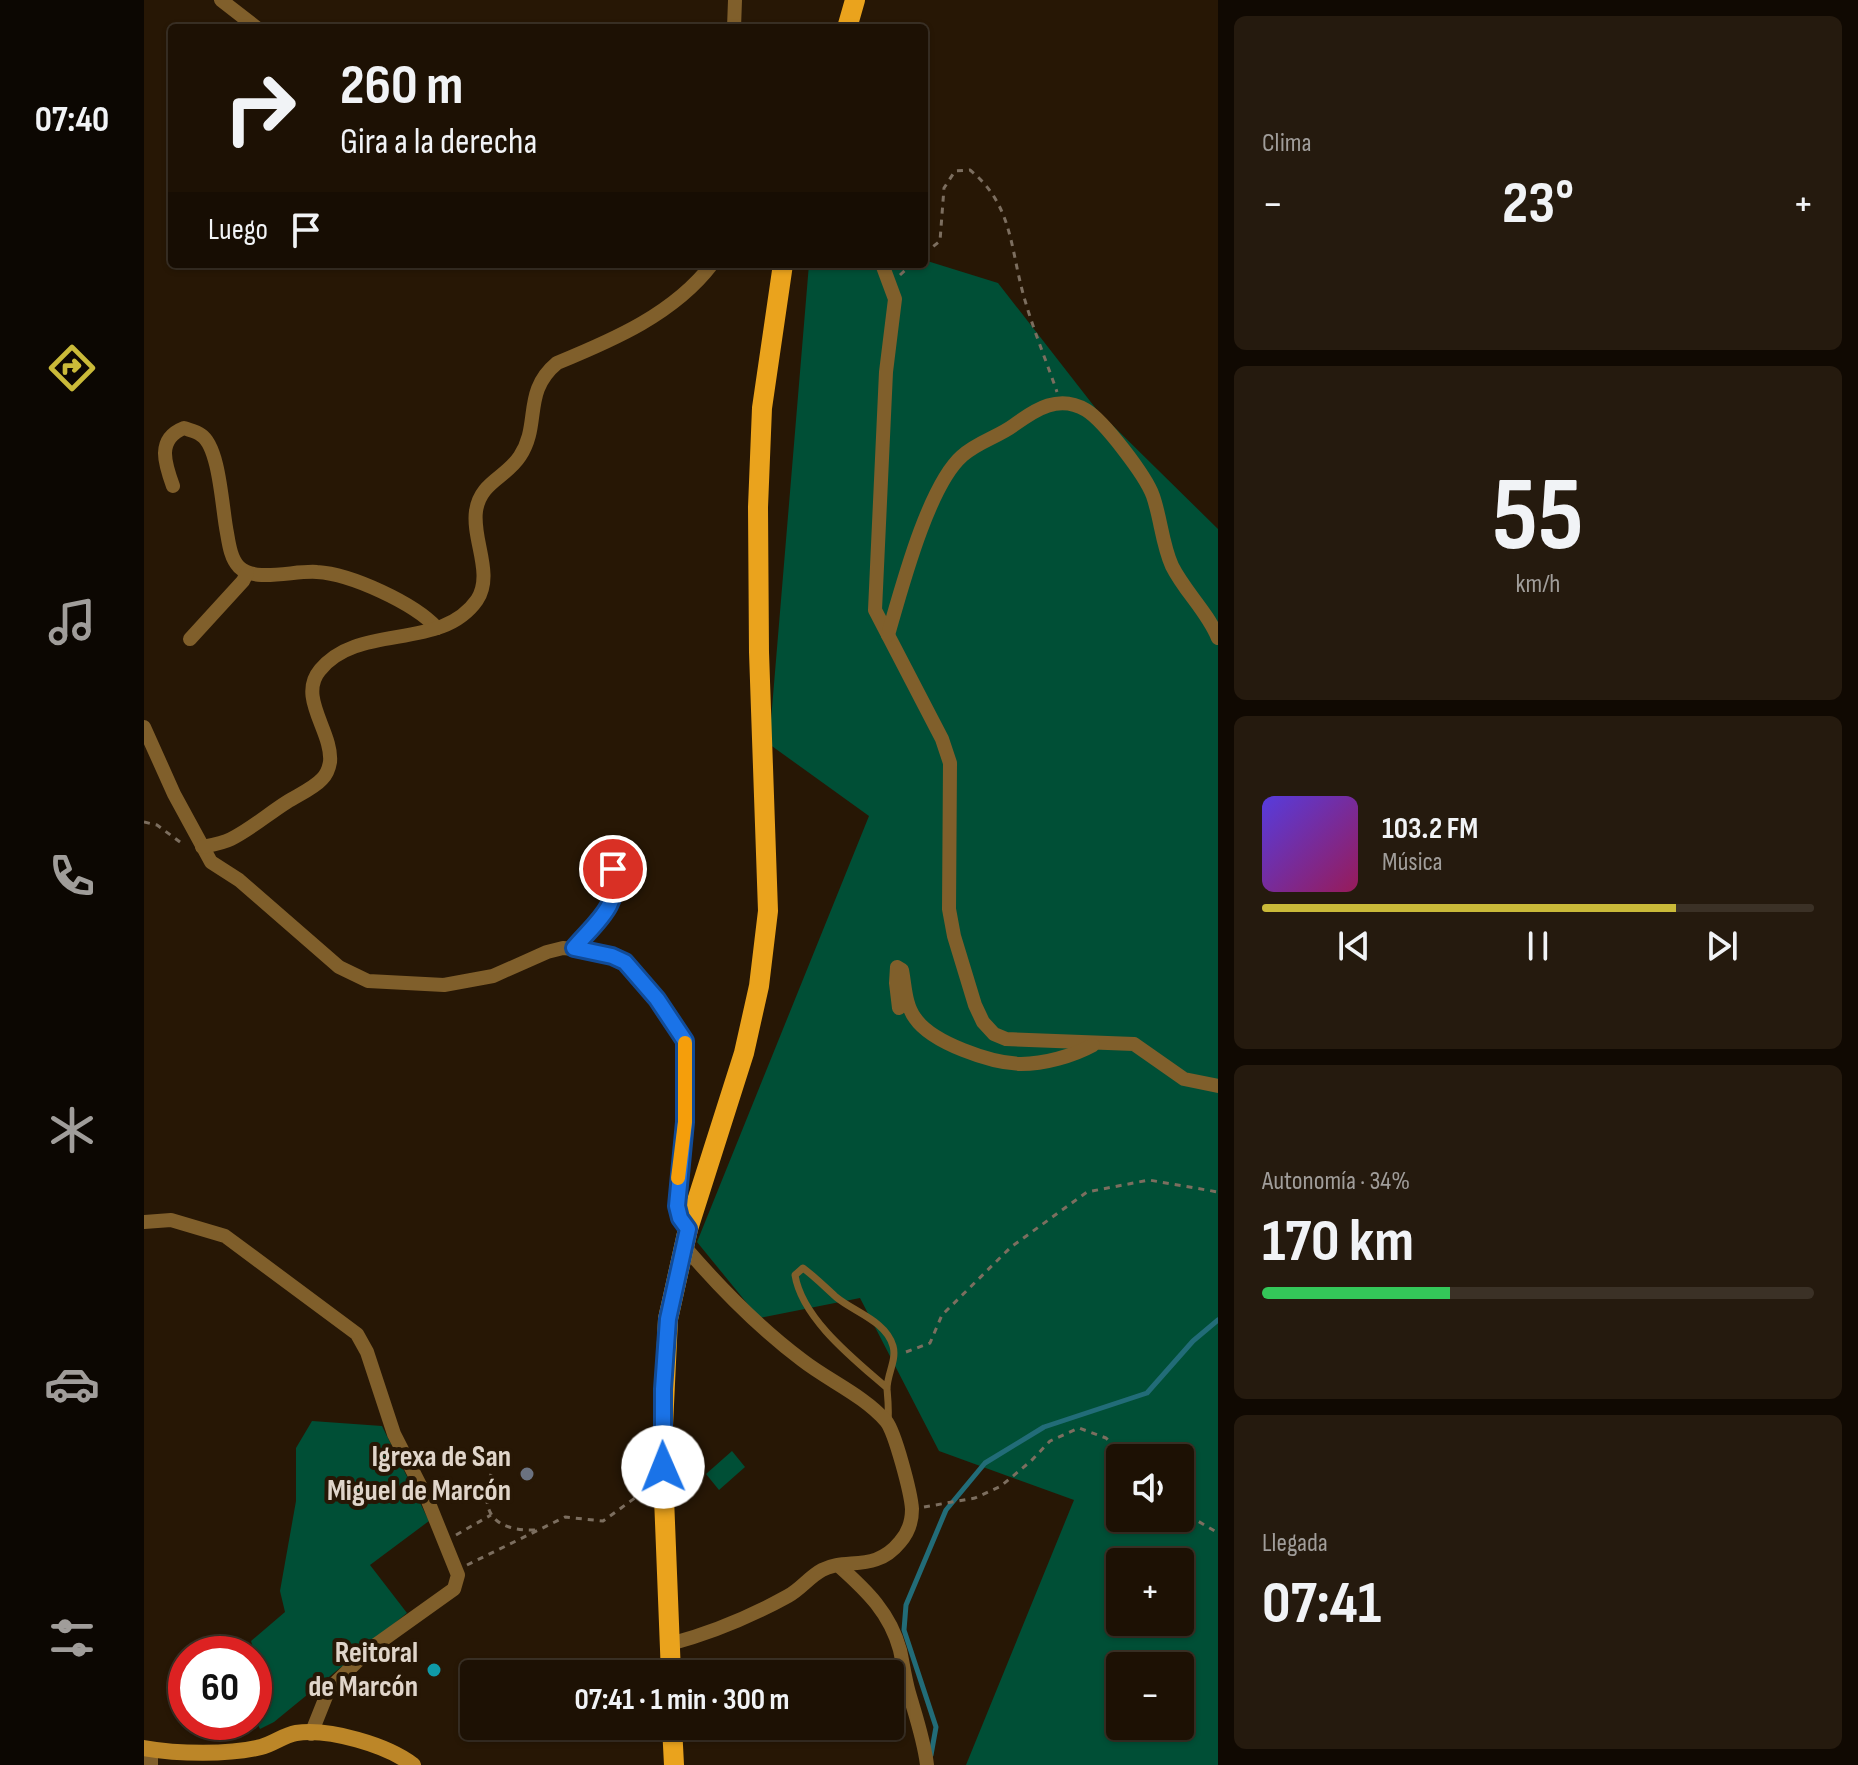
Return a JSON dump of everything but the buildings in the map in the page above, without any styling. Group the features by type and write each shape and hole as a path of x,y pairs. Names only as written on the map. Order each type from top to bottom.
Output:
{"main road":[{"path":"848,24 855,0"},
{"path":"671,1660 662,1447 668,1319 686,1238 744,1053 759,986 768,911 759,652 758,507 762,408 782,268"},
{"path":"673,1740 674,1765"}],"street":[{"path":"221,0 252,24"},
{"path":"734,24 735,0"},
{"path":"202,847 229,840 322,780 330,762 329,744 312,691 313,680 332,659 387,637 437,628 468,609 477,599 484,574 475,531 476,509 490,483 521,455 527,441 534,396 546,372 557,363 639,325 679,298 708,268"},
{"path":"883,268 895,299 886,372 875,610 942,739 950,763 949,909 975,1005 983,1022 994,1034 1006,1039 1134,1044 1184,1079 1218,1086"},
{"path":"888,635 917,544 938,491 955,465 978,445 1007,430 1043,405 1061,403 1087,411 1103,425 1146,480 1154,497 1165,549 1173,568 1212,623 1218,638"},
{"path":"173,486 165,463 165,446 176,431 184,428 203,436 214,455 229,544 237,566 258,576 318,572 345,576 425,616 437,628"},
{"path":"190,639 247,573"},
{"path":"144,727 202,847 219,868 239,880 339,967 368,981 444,985 493,976 547,952 574,948 612,956 625,962 657,999 685,1041 685,1109 677,1206 686,1238 720,1288 768,1334 806,1364 863,1401 888,1423 894,1435 912,1508 910,1527 899,1544 883,1557 859,1565 822,1570 790,1595 726,1626 670,1644"},
{"path":"574,948 610,905 616,889 613,869"},
{"path":"899,1008 897,967 902,970 914,1017 928,1032 946,1042 986,1056 1024,1064 1071,1054 1095,1044"},
{"path":"144,1222 171,1220 225,1236 357,1334 367,1352 394,1434 428,1501 458,1575 454,1589 370,1649 329,1689 311,1734"},
{"path":"839,1566 879,1603 889,1622 917,1716 927,1765"},
{"path":"148,1754 235,1751 263,1747 295,1733 349,1736 377,1746 413,1765"}],"lane":[{"path":"887,1388 840,1347 822,1326 796,1286 798,1270 803,1268 836,1297 884,1330 894,1356 887,1388 890,1404 888,1423"}],"path":[{"path":"928,251 940,241 944,188 955,171 970,170 987,184 1010,226 1024,297 1061,403"},
{"path":"144,822 157,825 186,846"},
{"path":"894,1356 930,1343 942,1315 1011,1247 1087,1192 1149,1180 1218,1192"},
{"path":"912,1508 975,1498 1001,1486 1050,1441 1079,1428 1106,1438 1112,1444"},
{"path":"491,1474 486,1499 496,1521 507,1527 539,1530"},
{"path":"456,1569 565,1517 603,1521 652,1486"},
{"path":"445,1541 491,1515"},
{"path":"1194,1519 1218,1533"}],"green space":[{"path":"928,261 998,283 1097,410 1218,529 1218,1765 966,1765 1074,1500 939,1451 860,1298 759,1318 697,1242 869,816 769,744 809,268 928,268"},
{"path":"312,1421 382,1426 429,1521 370,1565 407,1613 272,1723 272,1636 257,1636 285,1612 280,1591 296,1501 296,1448"},
{"path":"732,1451 745,1467 719,1490 706,1474"}],"waterway":[{"path":"931,1755 936,1727 904,1630 906,1605 946,1510 985,1463 1044,1427 1147,1393 1193,1341 1218,1320"}],"slow traffic":[{"path":"678,1178 685,1122 685,1043"}],"place":[{"name":"Igrexa de San Miguel de Marcón","path":"527,1474"},
{"name":"Reitoral de Marcón","path":"434,1670"}],"route":[{"path":"613,869 616,889 610,905 574,948 625,962 680,1031 687,1051 685,1122 677,1206 680,1218 688,1229 668,1319 664,1357 663,1467"}]}
